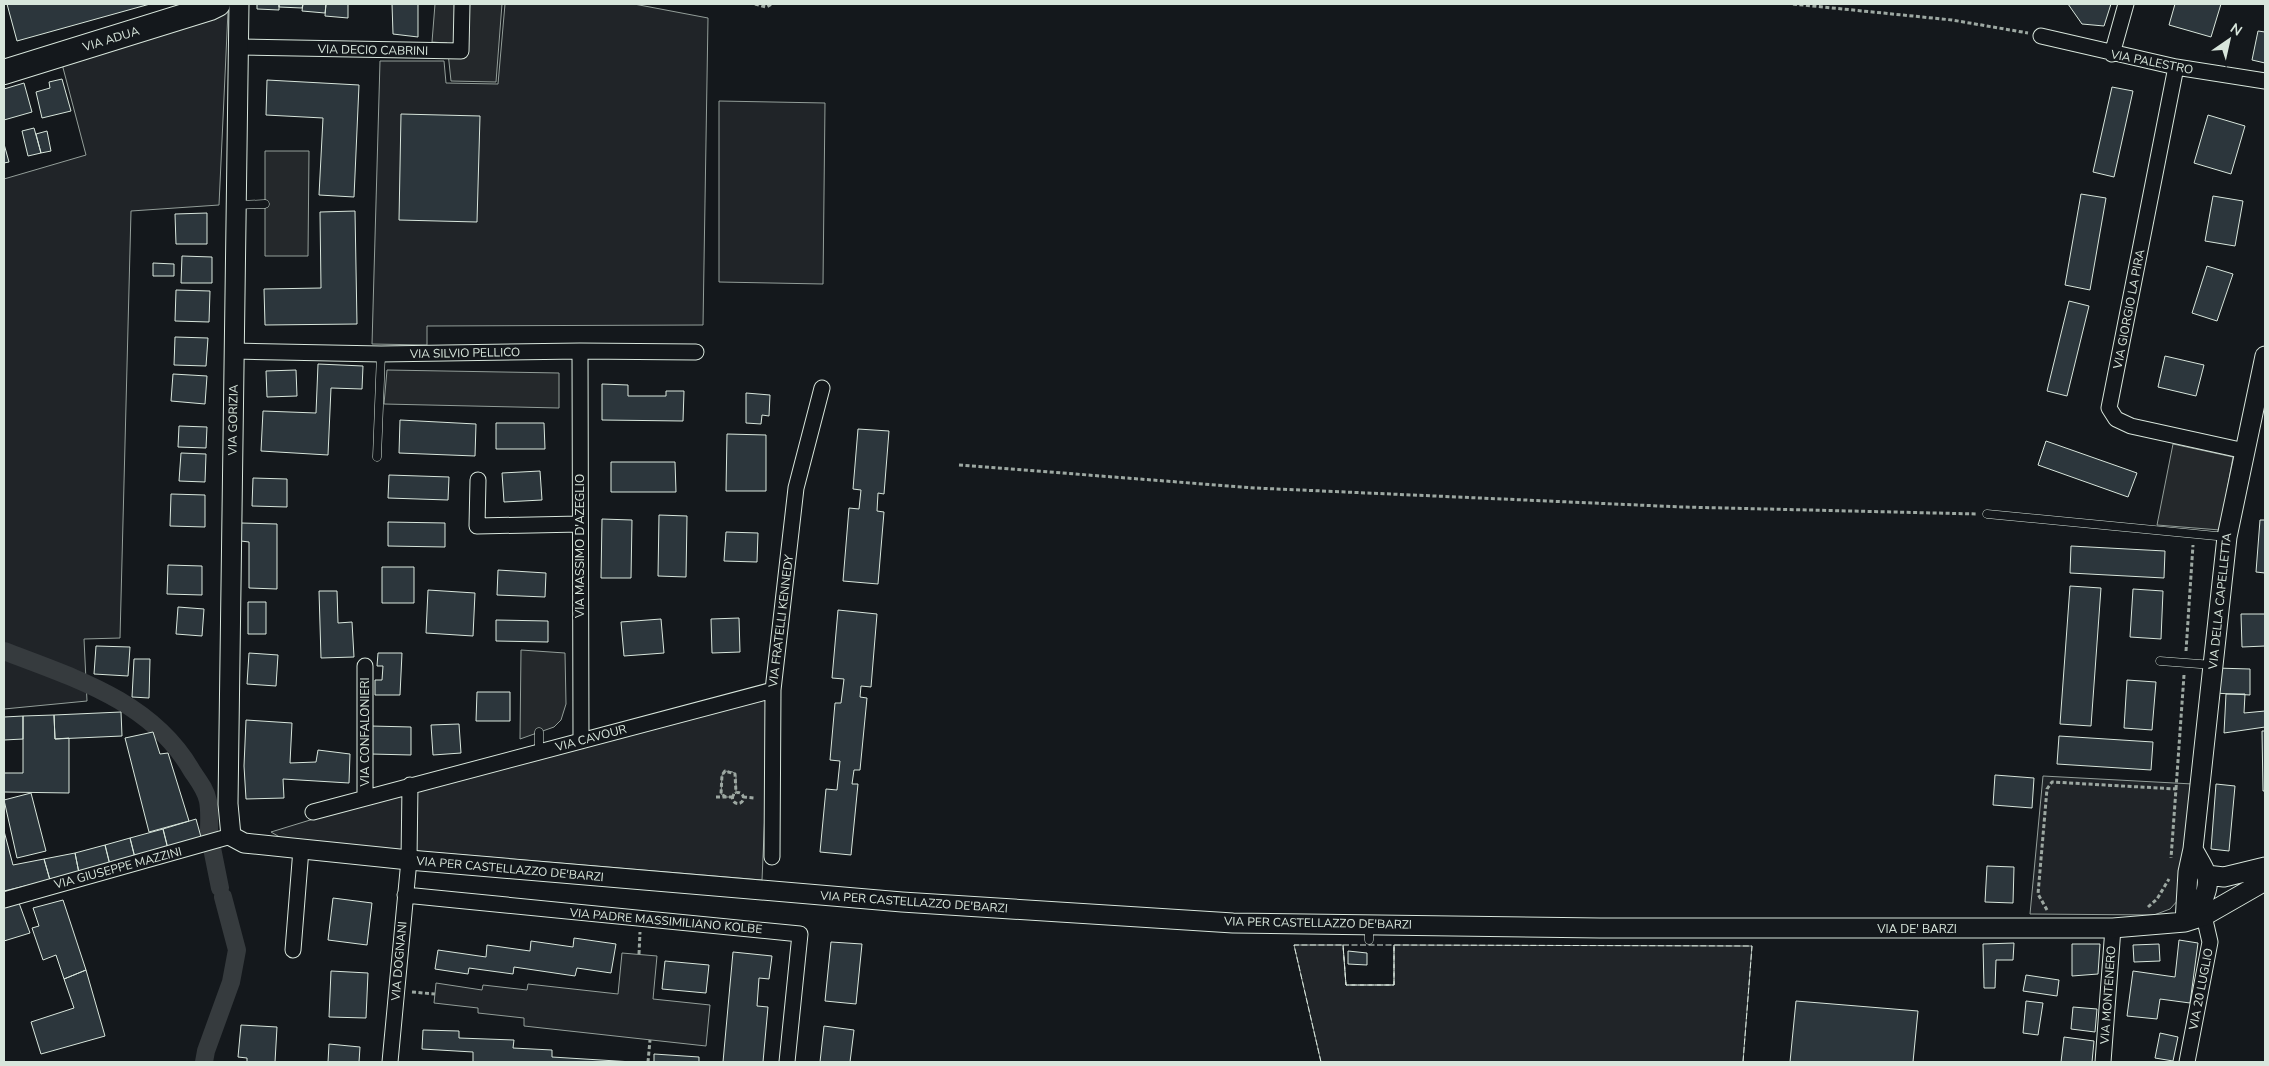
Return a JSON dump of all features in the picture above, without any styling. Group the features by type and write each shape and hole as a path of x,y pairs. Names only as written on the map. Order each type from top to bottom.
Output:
{"main road":[{"name":"VIA ADUA","path":"4,72 218,4"}],"street":[{"name":"VIA GORIZIA","path":"231,836 228,804 239,4"},
{"name":"VIA DECIO CABRINI","path":"238,47 461,51 462,4"},
{"path":"2112,54 2126,4"},
{"name":"VIA PALESTRO","path":"2041,36 2112,54 2176,67 2265,81"},
{"name":"VIA GIORGIO LA PIRA","path":"2176,67 2109,408 2116,419 2131,426 2245,451"},
{"name":"VIA SILVIO PELLICO","path":"234,351 381,354 580,351 696,352"},
{"name":"VIA MASSIMO D'AZEGLIO","path":"580,351 581,741"},
{"name":"VIA DELLA CAPELLETTA","path":"2185,922 2188,872 2193,850 2227,537 2265,356"},
{"name":"VIA FRATELLI KENNEDY","path":"772,857 773,690 796,488 822,388"},
{"path":"478,480 477,526 580,524"},
{"name":"VIA CONFALONIERI","path":"365,666 365,797"},
{"name":"VIA CAVOUR","path":"314,812 773,690"},
{"path":"409,860 410,785"},
{"name":"VIA PER CASTELLAZZO DE'BARZI","path":"231,836 244,843 301,849 907,907 1233,922 1369,932 1600,928"},
{"name":"VIA GIUSEPPE MAZZINI","path":"4,900 231,836"},
{"path":"293,950 301,849"},
{"path":"2185,922 2197,911 2203,899 2206,874 2193,850"},
{"name":"VIA DOGNANI","path":"390,1062 409,860"},
{"path":"2206,874 2224,877 2265,867"},
{"name":"VIA DE' BARZI","path":"1600,928 1647,934 1716,934 1973,933 2029,929 2113,928 2185,922 2204,916 2265,881"},
{"name":"VIA PADRE MASSIMILIANO KOLBE","path":"405,895 800,934 788,1062"},
{"name":"VIA 20 LUGLIO","path":"2187,1062 2210,942 2204,916"},
{"name":"VIA MONTENERO","path":"2103,1062 2113,928"}],"lane":[{"path":"236,205 265,204"},
{"path":"377,457 381,354"},
{"path":"1987,514 2227,537"},
{"path":"2160,661 2213,666"},
{"path":"539,732 539,752"}],"path":[{"path":"755,4 766,7 772,4"},
{"path":"1793,4 1952,20 2041,36"},
{"path":"959,465 1255,488 1682,507 1987,514"},
{"path":"716,797 726,797 732,797 736,793 735,774 723,773 721,794 726,797"},
{"path":"2047,910 2038,894 2047,790 2052,782 2176,789 2171,862"},
{"path":"736,793 741,794 743,797 754,798"},
{"path":"732,797 732,801 737,804 742,802 743,797"},
{"path":"2141,910 2157,900 2166,886 2170,872"},
{"path":"2029,929 2034,913 2056,910"},
{"path":"639,954 641,919"},
{"path":"396,991 435,994"},
{"path":"648,1062 650,1040"}],"shaded area":[{"path":"435,4 502,4 496,82 451,81 447,43 432,42"},
{"path":"505,4 634,4 708,18 703,325 427,326 427,345 372,344 380,61 444,61 446,83 498,84"},
{"path":"228,11 219,205 131,211 120,638 84,639 87,701 4,709 4,179 86,155 62,64"},
{"path":"719,101 825,103 823,284 719,282"},
{"path":"265,151 309,151 308,256 265,256"},
{"path":"387,370 559,373 559,408 384,404"},
{"path":"2173,444 2233,457 2220,530 2157,525"},
{"path":"521,650 565,653 566,704 561,720 554,727 520,739"},
{"path":"770,696 762,880 416,851 416,788"},
{"path":"725,771 733,772 736,776 736,793 732,797 726,797 721,794 722,775"},
{"path":"2043,776 2193,784 2180,898 2170,909 2154,915 2030,914"},
{"path":"405,791 405,850 283,839 271,832"},
{"path":"1294,945 1343,945 1346,985 1394,985 1394,945 1752,946 1743,1062 1321,1062"},
{"path":"622,953 657,956 653,999 710,1005 706,1046 524,1026 524,1018 478,1013 478,1008 434,1003 436,983 482,990 483,985 527,990 528,984 618,994"}],"building":[{"path":"7,4 150,4 17,41"},
{"path":"257,4 279,4 279,10 257,9"},
{"path":"279,4 303,4 302,8 279,7"},
{"path":"303,4 326,4 325,13 302,11"},
{"path":"326,4 348,4 348,18 325,16"},
{"path":"392,4 418,4 418,37 393,34"},
{"path":"2068,4 2111,4 2104,26 2082,24"},
{"path":"2175,4 2221,4 2211,37 2169,25"},
{"path":"2258,31 2265,32 2265,63 2252,60"},
{"path":"62,79 71,111 42,118 36,92 50,88 49,82"},
{"path":"267,80 359,85 354,197 319,195 323,118 266,115"},
{"path":"24,83 32,112 4,120 4,89"},
{"path":"2112,87 2133,91 2114,177 2093,172"},
{"path":"401,114 480,116 477,222 399,220"},
{"path":"2208,115 2245,126 2231,174 2194,163"},
{"path":"34,128 41,153 28,156 22,131"},
{"path":"47,131 51,151 41,153 36,134"},
{"path":"4,144 9,162 4,163"},
{"path":"2081,194 2106,198 2090,290 2065,285"},
{"path":"2213,196 2243,201 2235,246 2205,241"},
{"path":"355,211 357,324 265,325 264,289 321,288 320,212"},
{"path":"207,213 207,244 176,244 175,214"},
{"path":"182,256 212,257 212,283 181,283"},
{"path":"153,263 174,264 174,276 153,276"},
{"path":"2207,266 2233,274 2217,321 2192,313"},
{"path":"176,290 210,291 209,322 175,321"},
{"path":"2069,301 2089,306 2067,396 2047,391"},
{"path":"175,337 208,338 206,366 174,365"},
{"path":"2165,356 2204,365 2196,396 2158,387"},
{"path":"318,364 363,366 362,389 331,388 328,455 261,451 263,411 316,413"},
{"path":"296,370 297,396 267,397 266,371"},
{"path":"173,374 207,376 205,404 171,401"},
{"path":"602,384 628,385 628,396 666,396 666,391 684,391 683,421 602,420"},
{"path":"746,393 770,395 769,416 762,415 761,424 746,423"},
{"path":"400,420 476,424 475,456 399,453"},
{"path":"496,423 544,423 545,449 496,449"},
{"path":"179,426 207,427 206,448 178,447"},
{"path":"858,429 889,431 884,494 878,493 877,511 884,512 878,584 843,581 849,508 859,509 861,490 853,489"},
{"path":"727,434 766,435 766,491 726,491"},
{"path":"2046,441 2137,473 2128,497 2038,465"},
{"path":"181,453 206,454 205,482 179,481"},
{"path":"611,462 675,462 676,492 611,492"},
{"path":"540,471 542,500 504,502 502,473"},
{"path":"389,475 449,477 448,500 388,498"},
{"path":"253,478 287,479 287,507 252,506"},
{"path":"171,494 205,495 205,527 170,526"},
{"path":"659,515 687,516 686,577 658,576"},
{"path":"602,519 632,520 631,578 601,578"},
{"path":"2260,520 2265,520 2265,573 2256,572"},
{"path":"388,522 445,523 445,547 388,546"},
{"path":"241,523 277,524 277,589 249,588 249,542 241,541"},
{"path":"726,532 758,533 757,562 724,561"},
{"path":"2071,546 2165,551 2164,578 2070,573"},
{"path":"168,565 202,566 202,595 167,594"},
{"path":"382,567 414,567 414,603 382,603"},
{"path":"498,570 546,573 545,597 497,595"},
{"path":"2070,586 2101,588 2091,726 2060,724"},
{"path":"2133,589 2163,591 2161,639 2130,637"},
{"path":"428,590 475,593 473,636 426,633"},
{"path":"319,591 337,591 338,623 352,622 354,657 321,658"},
{"path":"248,602 266,602 266,634 248,634"},
{"path":"178,607 204,609 202,636 176,634"},
{"path":"838,610 877,614 871,687 861,686 860,697 867,698 860,770 854,770 852,784 858,784 851,855 820,852 826,789 837,790 840,761 830,760 835,703 841,703 844,679 832,678"},
{"path":"2241,614 2265,614 2265,646 2242,647"},
{"path":"739,618 740,652 712,653 711,619"},
{"path":"661,619 664,653 624,656 621,622"},
{"path":"496,620 548,621 548,642 496,641"},
{"path":"96,646 130,647 128,676 94,674"},
{"path":"249,653 278,655 276,686 247,684"},
{"path":"378,653 402,653 400,695 375,695 375,680 382,680 383,666 377,666"},
{"path":"134,659 150,659 149,698 132,697"},
{"path":"2215,668 2250,669 2250,695 2214,693"},
{"path":"2127,680 2156,682 2152,730 2124,728"},
{"path":"477,692 510,692 510,721 476,721"},
{"path":"2226,694 2245,694 2244,713 2265,711 2265,727 2224,733"},
{"path":"121,712 122,736 55,739 54,715"},
{"path":"54,715 55,739 69,738 69,793 4,792 4,773 23,773 23,716"},
{"path":"23,716 23,739 4,740 4,717"},
{"path":"246,720 292,723 290,763 316,762 318,750 350,754 349,783 283,779 284,798 246,799 244,766"},
{"path":"459,724 461,753 433,755 431,725"},
{"path":"371,726 411,727 411,755 371,754"},
{"path":"2262,731 2265,731 2265,791 2263,791"},
{"path":"153,732 160,754 168,753 189,821 149,832 125,738"},
{"path":"2059,736 2153,742 2151,770 2057,764"},
{"path":"1995,775 2034,778 2032,808 1993,805"},
{"path":"2216,784 2235,786 2229,851 2211,849"},
{"path":"31,793 46,851 17,858 4,800"},
{"path":"196,819 201,837 168,849 163,829"},
{"path":"163,829 168,849 135,858 130,838"},
{"path":"4,831 13,865 44,859 50,880 4,891"},
{"path":"130,838 135,858 110,865 105,845"},
{"path":"105,845 110,865 79,873 75,853"},
{"path":"75,853 79,873 50,880 44,859"},
{"path":"1987,866 2014,867 2013,903 1985,902"},
{"path":"333,898 372,903 367,945 328,940"},
{"path":"63,900 86,970 64,979 56,955 43,960 32,928 39,926 33,908"},
{"path":"19,903 30,933 4,941 4,908"},
{"path":"574,938 616,944 611,973 577,968 575,976 514,967 513,974 469,968 468,974 435,969 438,950 486,957 487,945 530,951 531,941 573,947"},
{"path":"2179,940 2198,943 2190,1003 2160,999 2157,1019 2127,1016 2133,971 2175,977"},
{"path":"831,942 862,944 856,1004 825,1001"},
{"path":"2014,943 2013,960 1996,960 1995,988 1984,988 1983,944"},
{"path":"2072,944 2100,944 2098,974 2072,976"},
{"path":"2159,944 2160,961 2134,962 2133,945"},
{"path":"1348,951 1367,953 1367,965 1348,964"},
{"path":"733,952 772,956 769,979 759,978 757,1006 768,1007 763,1062 723,1062"},
{"path":"665,961 709,965 706,993 662,989"},
{"path":"86,970 105,1036 41,1054 31,1022 74,1008 64,979"},
{"path":"331,971 368,973 366,1018 329,1017"},
{"path":"2026,975 2059,980 2057,996 2023,991"},
{"path":"1796,1001 1918,1011 1913,1062 1790,1062"},
{"path":"2026,1001 2043,1003 2038,1035 2023,1033"},
{"path":"2073,1007 2097,1009 2095,1032 2071,1029"},
{"path":"241,1025 277,1027 275,1062 247,1062 247,1058 238,1057"},
{"path":"824,1026 854,1030 850,1062 820,1062"},
{"path":"423,1030 459,1031 459,1038 514,1040 513,1048 552,1050 552,1057 633,1062 473,1062 473,1052 422,1049"},
{"path":"2160,1033 2178,1037 2173,1061 2155,1058"},
{"path":"2064,1037 2094,1041 2092,1062 2061,1062"},
{"path":"329,1044 360,1047 359,1062 328,1062"},
{"path":"654,1054 699,1057 699,1062 654,1062"}],"waterway":[{"path":"4,651 84,682 133,709 156,727 175,747 204,789 209,805 209,831"},
{"path":"212,848 220,888"},
{"path":"204,1062 206,1051 231,982 237,950 223,897"}],"fence":[{"path":"1321,1062 1294,945 1343,945 1346,985 1394,985 1394,945 1752,946 1743,1062"},
{"path":"1343,945 1394,945 1394,985 1346,985 1343,945"}]}
